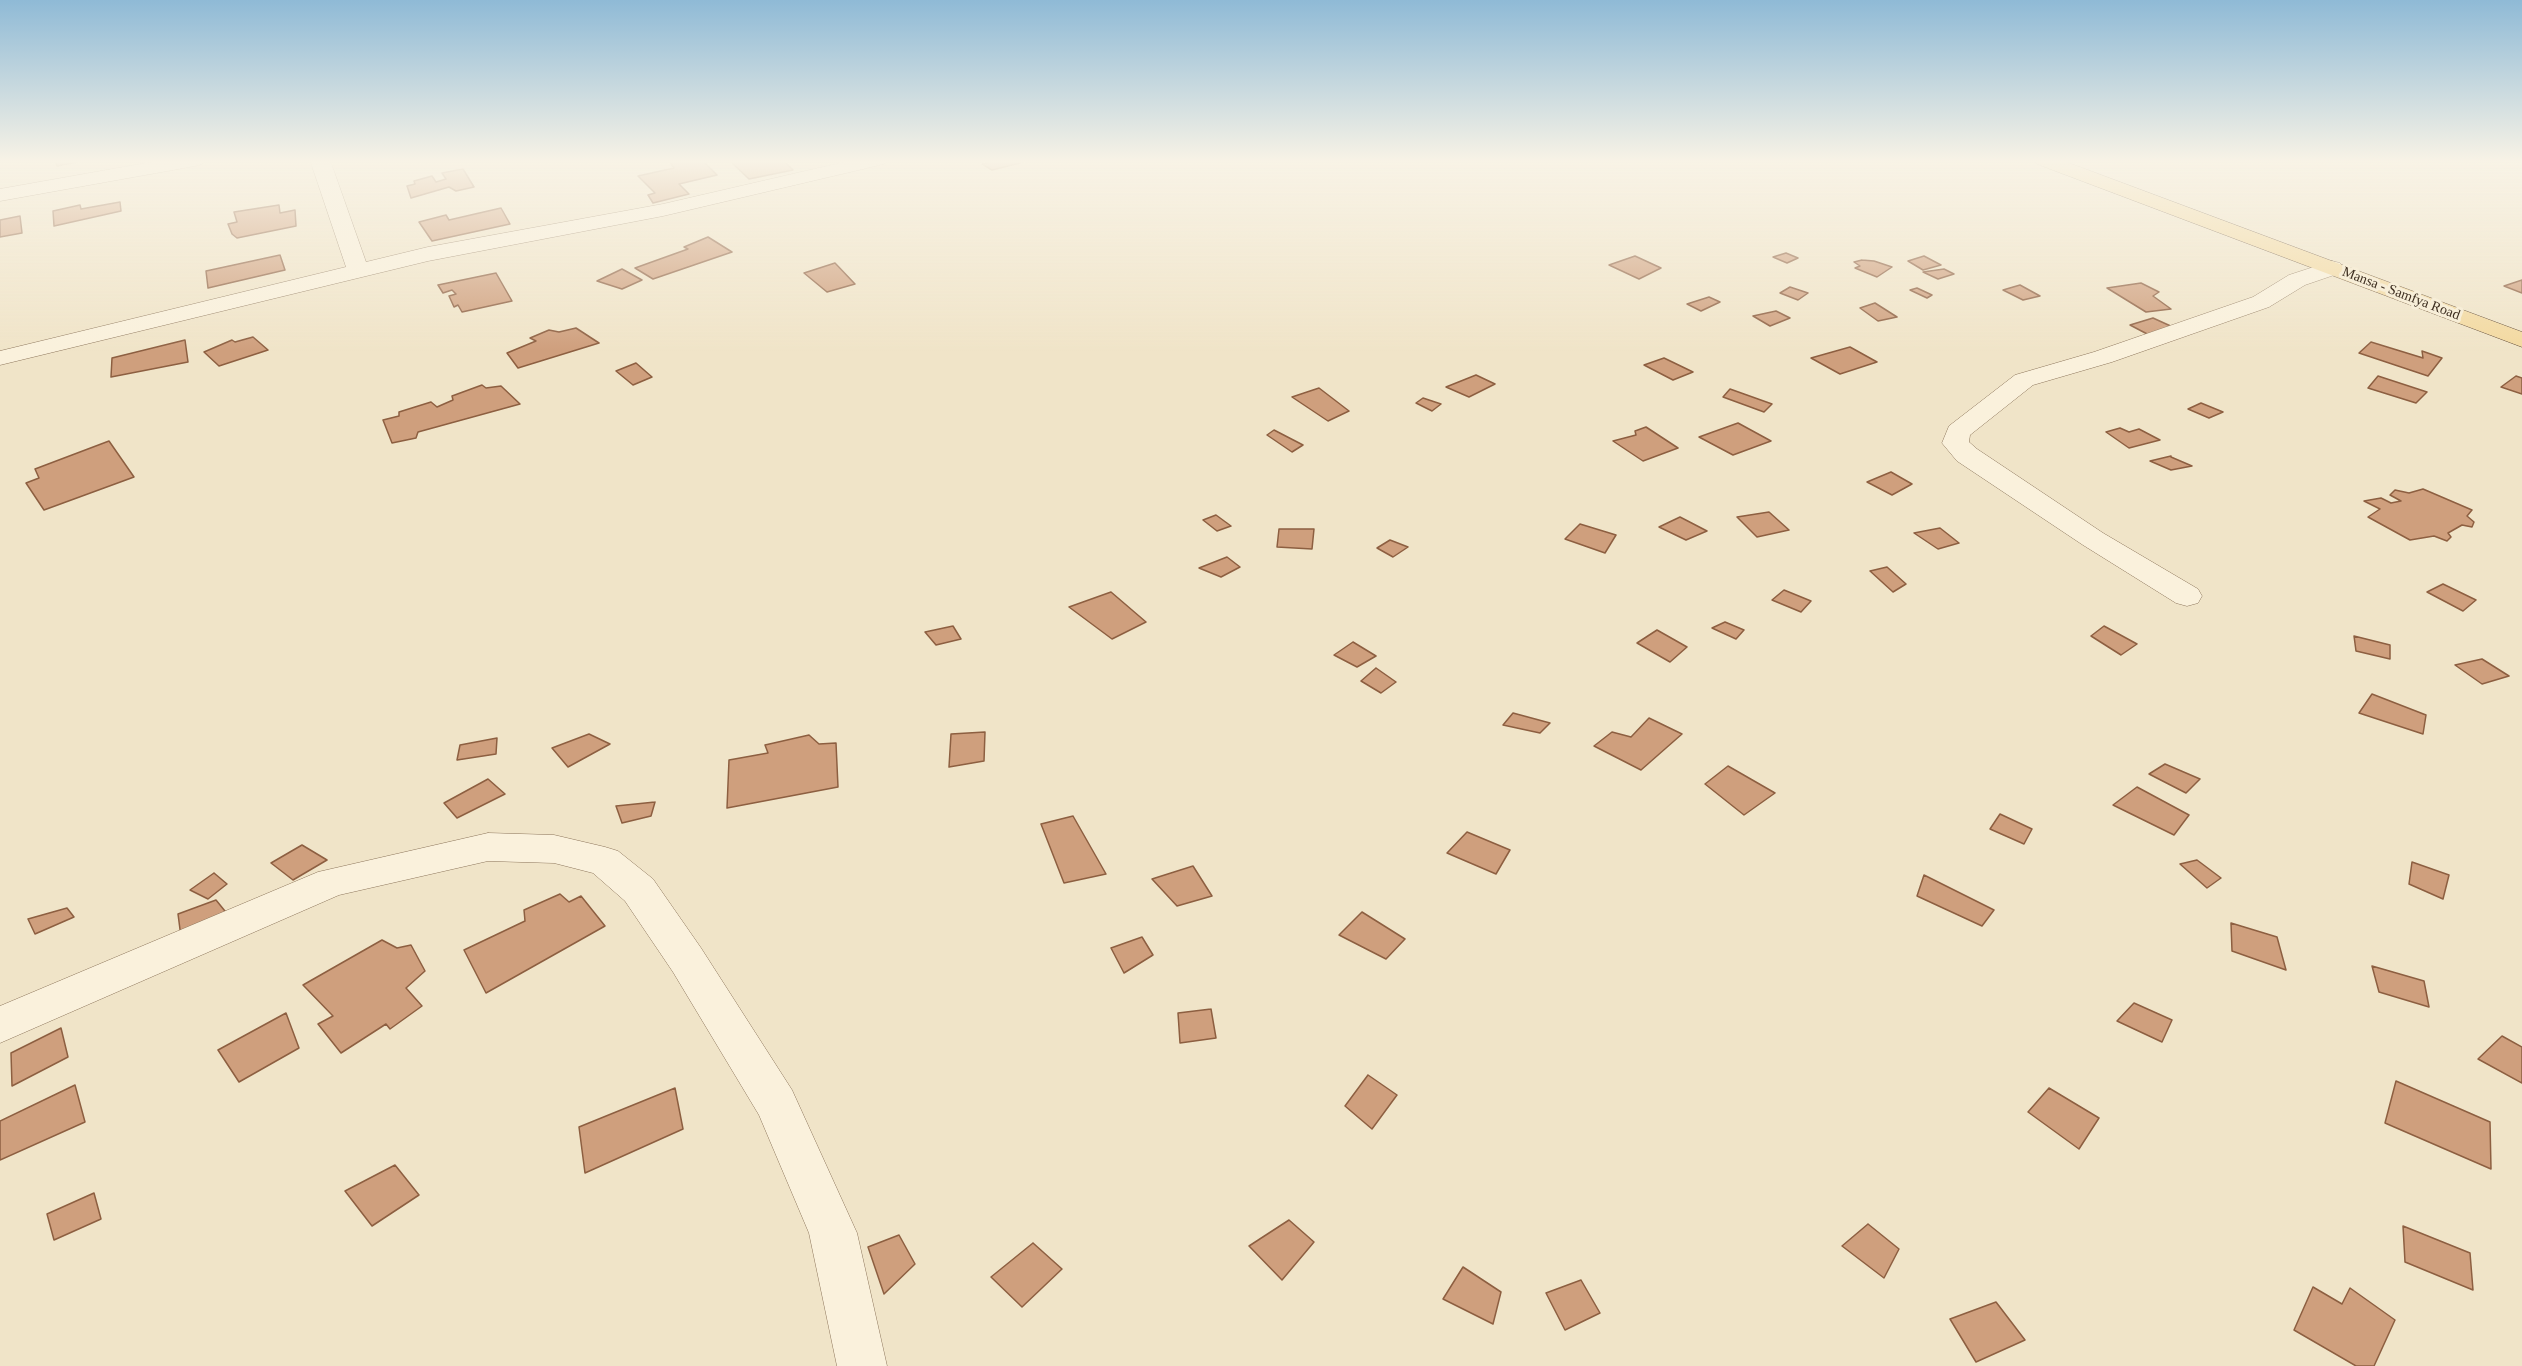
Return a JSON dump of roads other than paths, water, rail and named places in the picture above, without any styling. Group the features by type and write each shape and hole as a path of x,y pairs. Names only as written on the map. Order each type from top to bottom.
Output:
{"main road":[{"name":"Mansa - Samfya Road","path":"2214,224 2522,340"}],"street":[{"path":"342,224 358,271"},
{"path":"0,358 428,254 590,224"},
{"path":"2187,596 2093,539 1966,455 1955,443 1958,432 2024,380 2103,357 2261,302 2298,280 2332,268"},
{"path":"0,1025 331,882 488,847 554,849 605,861 639,890 687,960 776,1104 833,1233 862,1366"}]}
